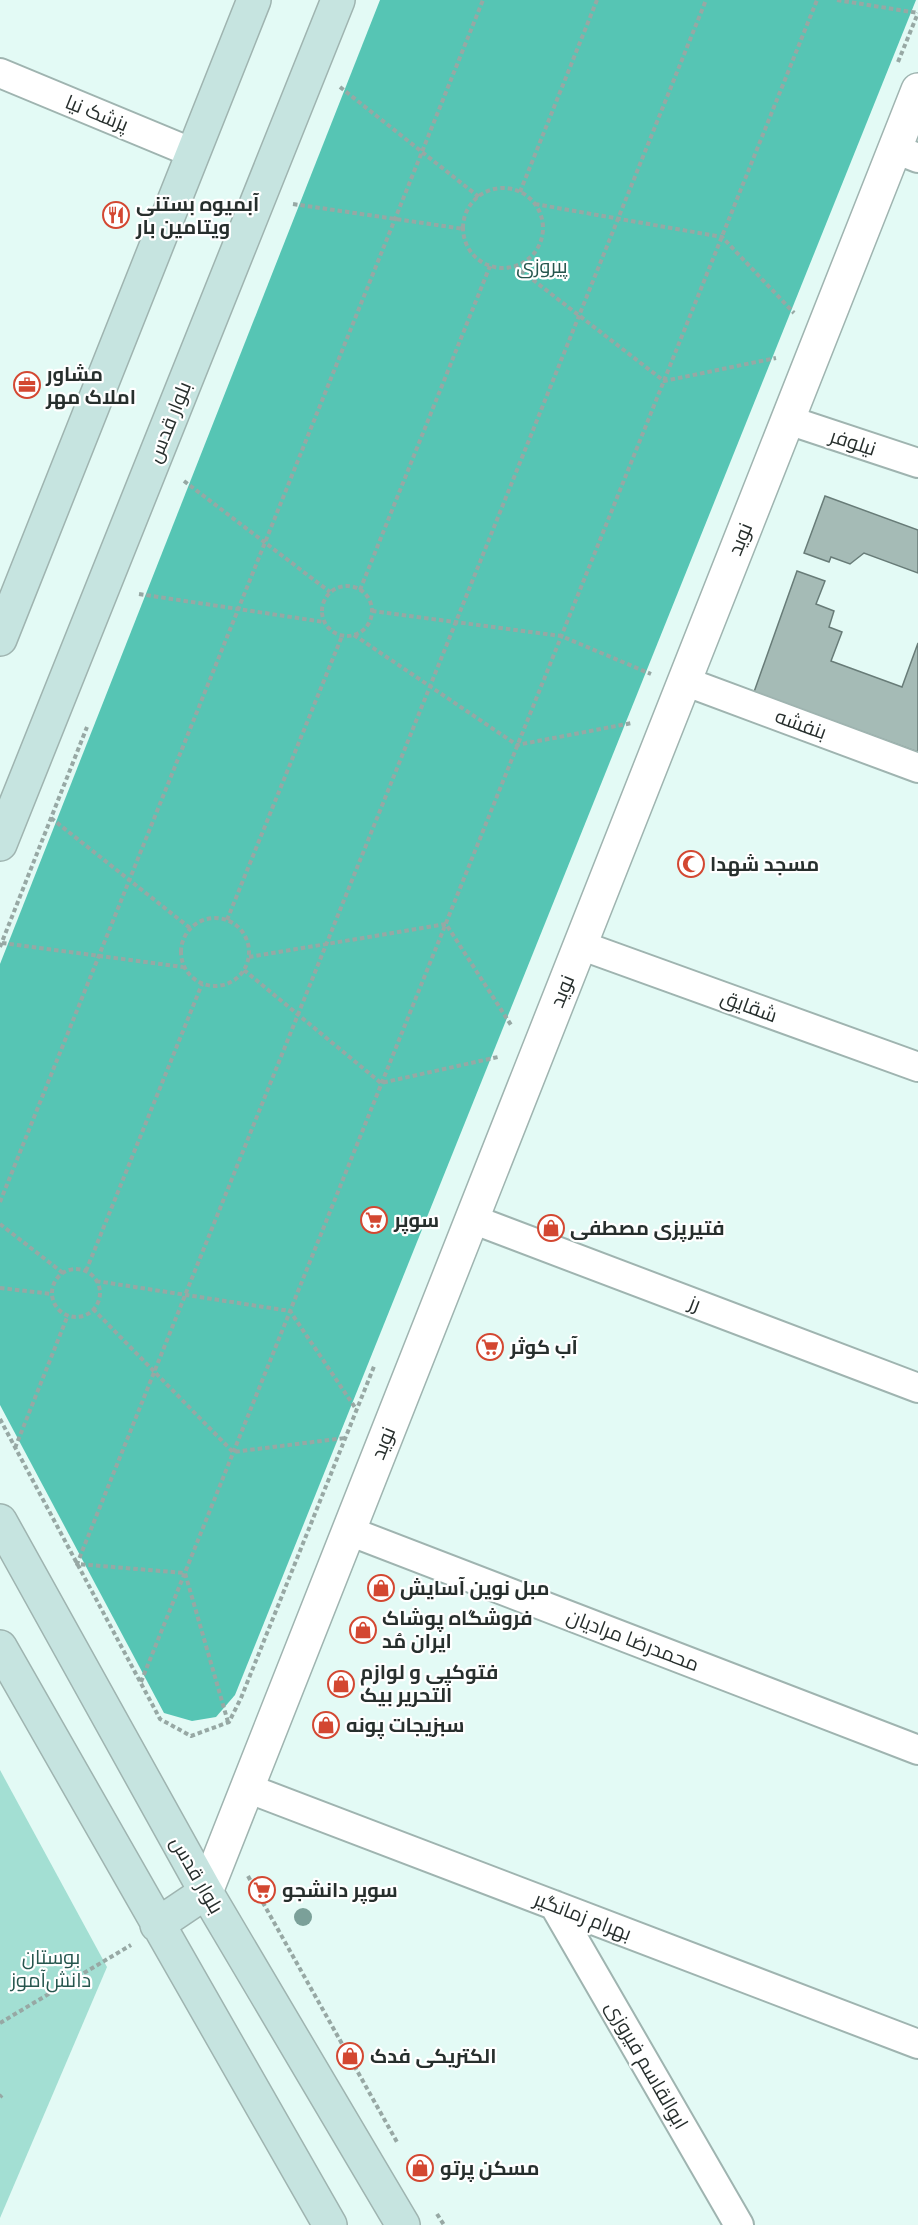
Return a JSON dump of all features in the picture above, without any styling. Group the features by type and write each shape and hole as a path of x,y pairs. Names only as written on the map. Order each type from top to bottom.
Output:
{"main road":[{"path":"0,639 254,0"},
{"name":"بلوار قدس","path":"0,844 338,0"},
{"name":"بلوار قدس","path":"0,1521 206,1892 403,2225"},
{"path":"0,1647 330,2225"},
{"path":"157,1925 206,1892"}],"street":[{"name":"پزشک نیا","path":"0,73 193,153"},
{"name":"نوید","path":"206,1892 788,420 906,153 918,90"},
{"name":"نیلوفر","path":"788,420 918,463"},
{"name":"بنفشه","path":"684,681 918,768"},
{"name":"شقایق","path":"580,945 918,1067"},
{"name":"رز","path":"472,1219 918,1388"},
{"name":"محمدرضا مرادیان","path":"349,1531 918,1750"},
{"name":"بهرام زمانگیر","path":"247,1788 918,2044"},
{"name":"ابوالقاسم فیروزی","path":"554,1905 739,2225"}],"path":[{"path":"0,1202 483,0"},
{"path":"520,192 597,0"},
{"path":"77,1564 706,0"},
{"path":"141,1683 817,0"},
{"path":"837,0 918,13"},
{"path":"339,87 479,196"},
{"path":"535,204 543,224 539,245 533,254 515,266 507,267 490,266 471,252 464,230 467,211 479,196 488,191 509,188 520,192 535,204 722,237 796,315"},
{"path":"293,204 464,230"},
{"path":"360,590 490,266"},
{"path":"515,266 664,381 780,357"},
{"path":"184,481 330,592"},
{"path":"345,586 352,586 360,590 367,595 372,611 367,626 354,635 342,636 334,633 324,622 322,606 330,592 345,586"},
{"path":"139,594 324,622"},
{"path":"372,611 561,636 653,674 684,681"},
{"path":"354,635 517,745 633,723"},
{"path":"227,920 342,636"},
{"path":"51,818 190,928"},
{"path":"208,918 227,920 237,926 248,946 249,957 244,970 238,977 221,986 202,984 188,974 183,967 180,957 184,936 198,922 208,918"},
{"path":"249,957 446,924"},
{"path":"446,924 511,1025"},
{"path":"2,943 183,967"},
{"path":"244,970 381,1083"},
{"path":"86,1271 202,984"},
{"path":"381,1083 498,1057"},
{"path":"0,1224 63,1273"},
{"path":"74,1269 86,1271 96,1281 100,1296 93,1309 78,1317 68,1315 57,1307 52,1294 57,1278 74,1269"},
{"path":"96,1281 290,1311 356,1410"},
{"path":"0,1288 52,1294"},
{"path":"93,1309 233,1452"},
{"path":"15,1448 68,1315"},
{"path":"0,1419 160,1719 191,1736"},
{"path":"233,1452 345,1438"},
{"path":"77,1564 185,1573"},
{"path":"185,1573 229,1722"},
{"path":"227,1839 403,2152"},
{"path":"0,2023 130,1946 157,1925"},
{"path":"432,2204 444,2225"}],"green space":[{"name":"پیروزی","path":"380,0 916,0 235,1695 216,1717 192,1721 164,1713 0,1405 0,964"},
{"name":"بوستان دانش‌آموز","path":"0,1770 107,1967 0,2218"}],"building":[{"path":"825,496 918,530 918,573 864,553 850,564 831,557 829,562 804,553"},
{"path":"797,571 825,581 816,604 834,611 829,627 842,632 831,661 902,687 918,643 918,752 754,692"}],"place":[{"name":"آبمیوه بستنی ویتامین بار","path":"116,215"},
{"name":"مشاور املاک مهر","path":"27,385"},
{"name":"مسجد شهدا","path":"691,864"},
{"name":"سوپر","path":"374,1220"},
{"name":"فتیرپزی مصطفی","path":"551,1228"},
{"name":"آب کوثر","path":"490,1347"},
{"name":"مبل نوین آسایش","path":"381,1588"},
{"name":"فروشگاه پوشاک ایران مُد","path":"363,1630"},
{"name":"فتوکپی و لوازم التحریر بیک","path":"341,1684"},
{"name":"سبزیجات پونه","path":"326,1725"},
{"name":"سوپر دانشجو","path":"262,1890"},
{"name":"الکتریکی فدک","path":"350,2056"},
{"name":"مسکن پرتو","path":"420,2168"}]}
